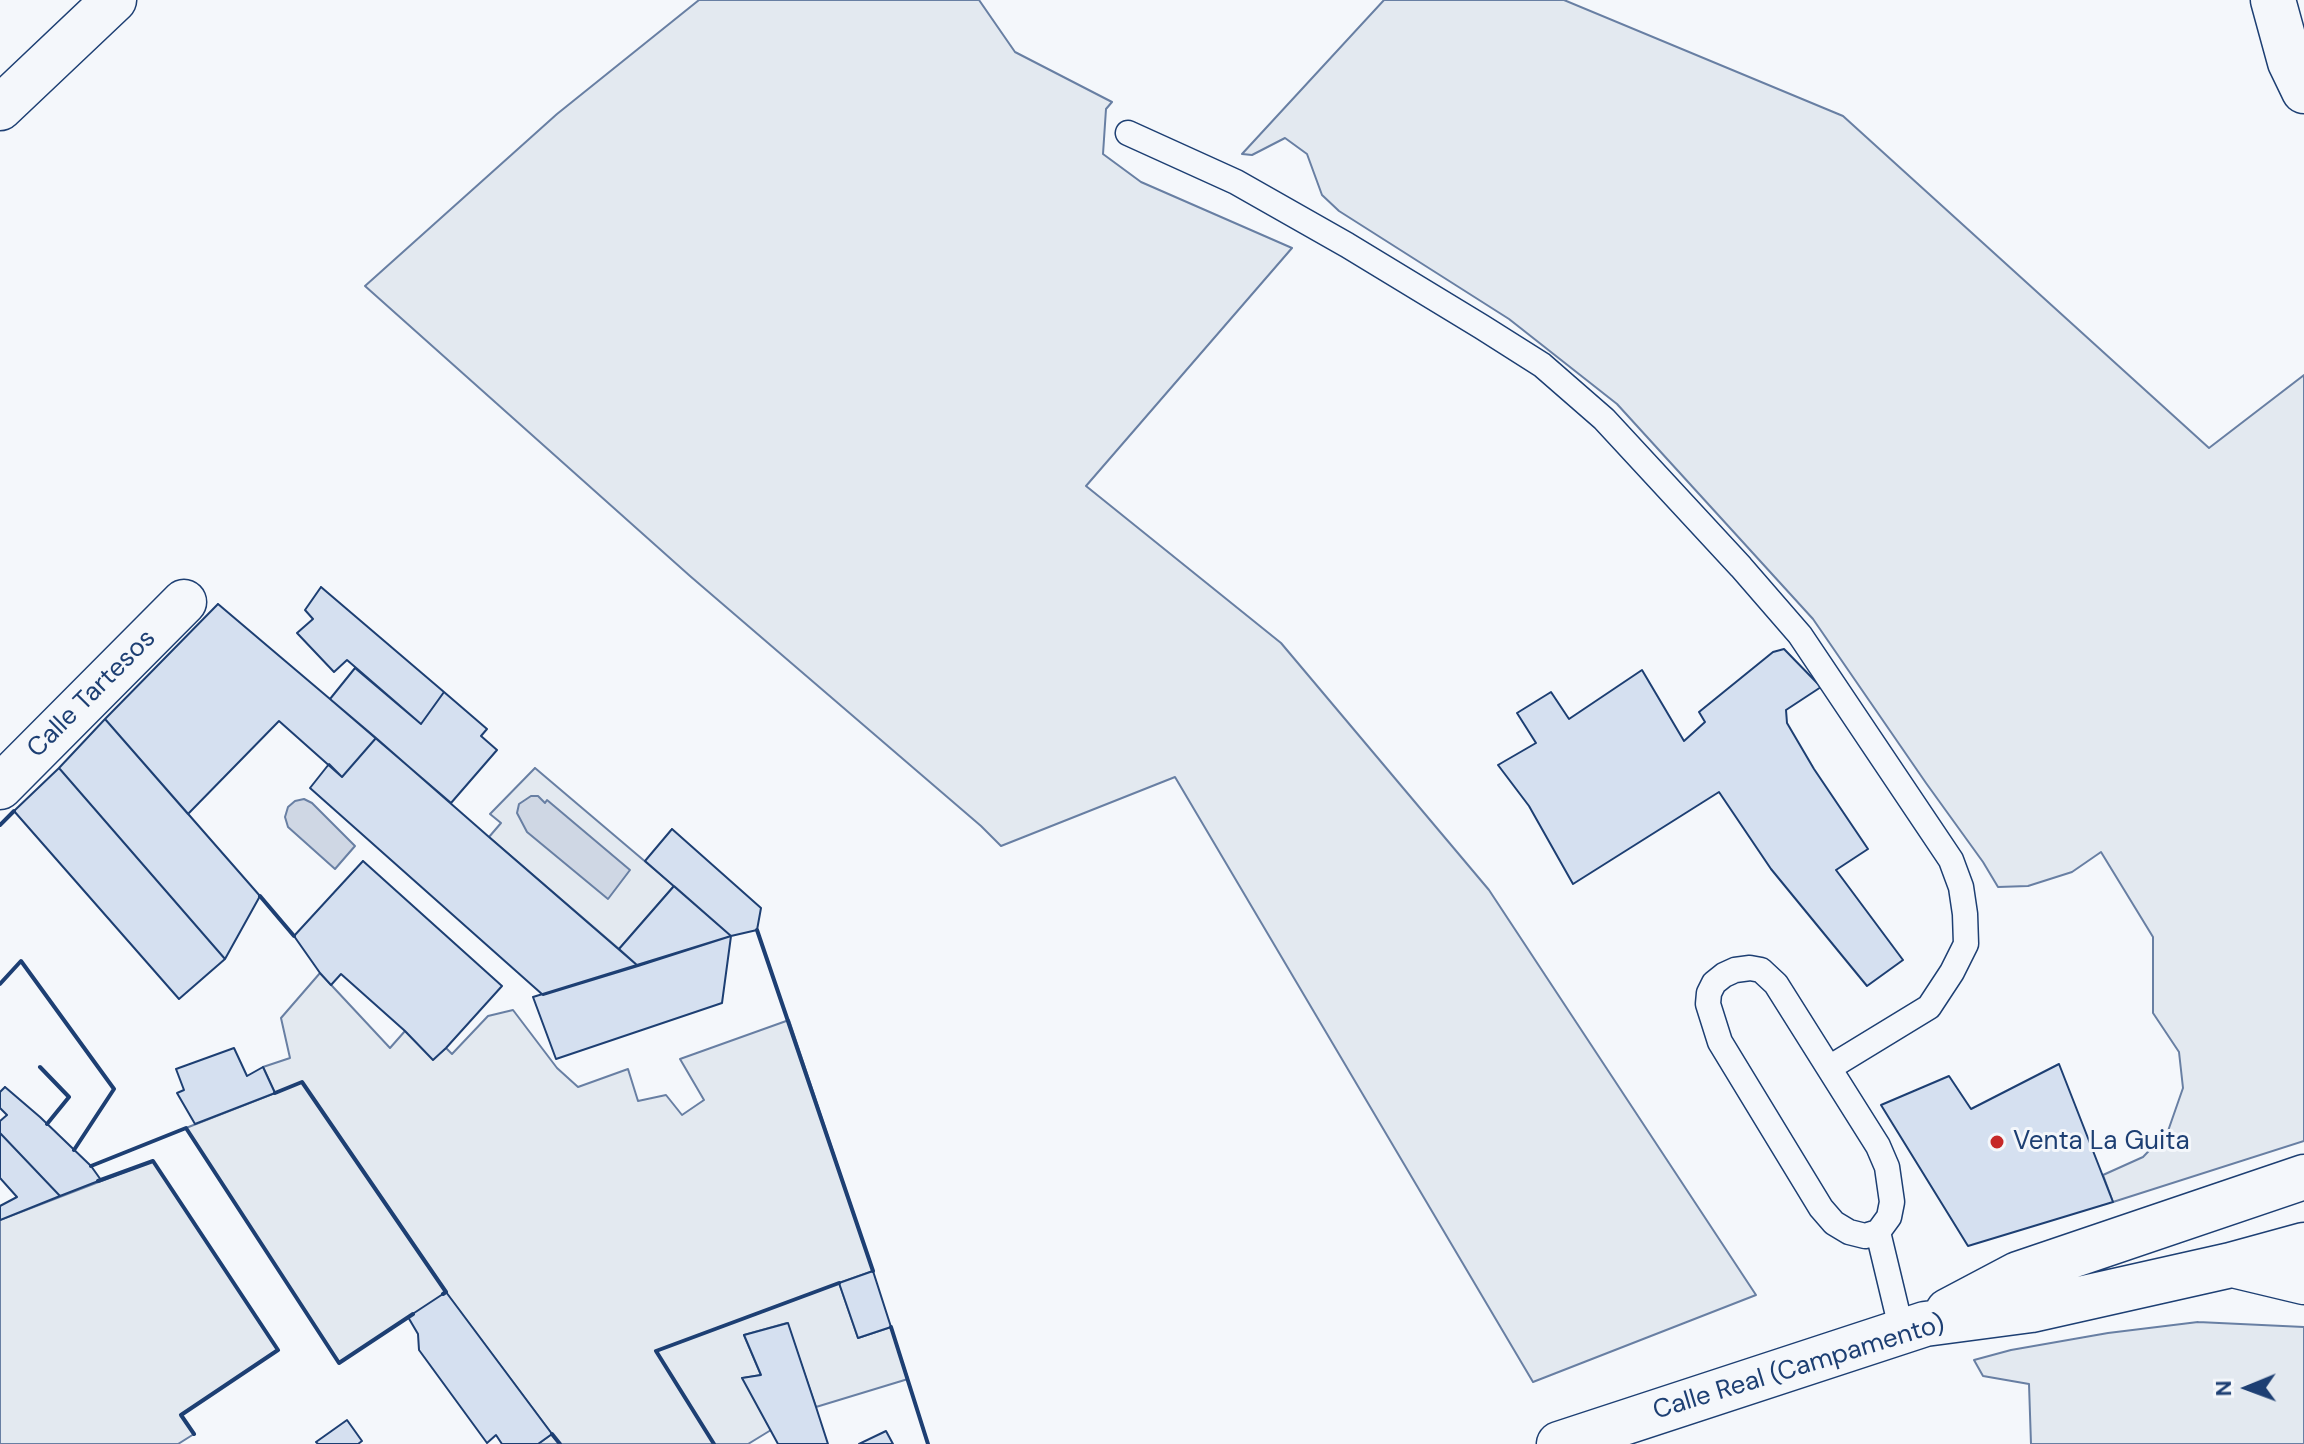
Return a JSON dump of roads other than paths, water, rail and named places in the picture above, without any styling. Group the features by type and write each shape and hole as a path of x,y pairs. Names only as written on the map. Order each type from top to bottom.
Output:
{"main road":[{"path":"0,108 114,0"},
{"path":"2273,0 2290,62 2304,91"},
{"name":"Calle Tartesos","path":"0,787 184,602"},
{"path":"1913,1328 2018,1274 2304,1177"},
{"name":"Calle Real (Campamento)","path":"1559,1444 1913,1328 2031,1310 2231,1265 2304,1245"},
{"path":"2231,1265 2304,1282"}],"lane":[{"path":"1128,133 1236,182 1542,365 1604,419 1800,635 1951,860 1961,887 1965,914 1966,944 1929,1007 1829,1068"},
{"path":"1750,968 1761,970 1776,984 1878,1146 1887,1167 1892,1202 1889,1217 1878,1232 1865,1236 1849,1232 1834,1223 1821,1208 1720,1042 1708,1004 1714,983 1724,975 1750,968"},
{"path":"1878,1232 1913,1328"}],"place":[{"name":"Venta La Guita","path":"1997,1142"}]}
